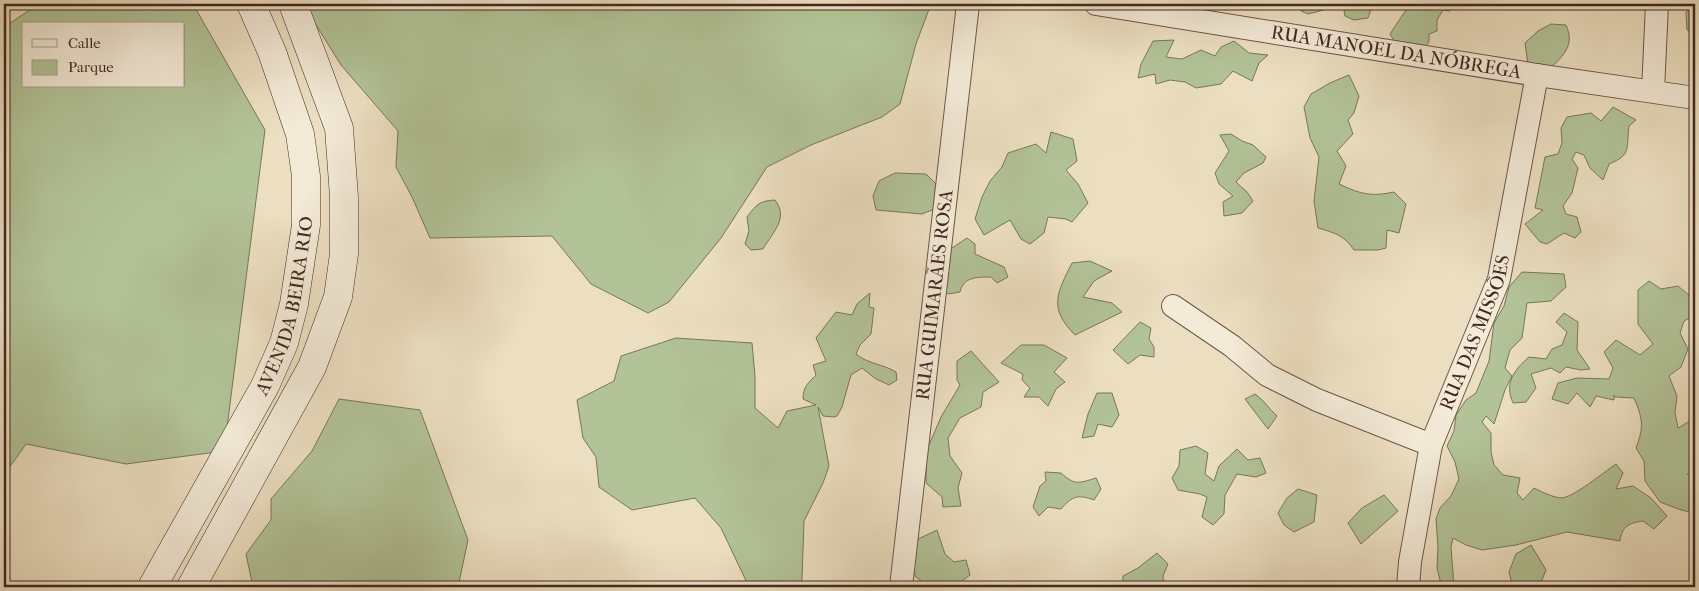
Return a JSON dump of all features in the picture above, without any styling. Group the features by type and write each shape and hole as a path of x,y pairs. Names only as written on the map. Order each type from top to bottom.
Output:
{"main road":[{"name":"AVENIDA BEIRA RIO","path":"152,587 265,386 284,343 294,304 306,225 306,176 302,142 272,52 251,4"},
{"name":"AVENIDA BEIRA RIO","path":"191,587 312,367 338,297 344,254 344,197 339,128 293,4"}],"street":[{"name":"RUA GUIMARÃES ROSA","path":"901,587 968,4"},
{"name":"RUA MANOEL DA NÓBREGA","path":"1096,4 1537,75 1695,98"},
{"path":"1653,91 1657,4"},
{"name":"RUA DAS MISSÕES","path":"1408,587 1410,562 1431,445 1500,279 1537,75"},
{"path":"1173,306 1232,346 1267,375 1317,400 1431,445"}],"green space":[{"path":"39,4 193,4 265,130 224,451 126,464 26,444 4,475 4,27"},
{"path":"303,4 931,4 916,44 900,104 882,117 811,145 767,167 721,238 669,302 648,313 591,284 552,236 430,238 396,167 398,131 341,65"},
{"path":"1297,4 1373,4 1368,18 1354,20 1345,16 1343,5 1308,14 1301,11"},
{"path":"1417,4 1450,4 1450,11 1443,10 1437,20 1437,31 1429,34 1429,42 1421,51 1398,47 1390,34 1408,7"},
{"path":"1695,7 1695,31 1687,30 1686,12"},
{"path":"1551,24 1566,25 1569,38 1567,49 1550,68 1528,64 1525,43 1538,31"},
{"path":"1174,40 1166,57 1182,59 1201,50 1215,56 1221,47 1234,41 1249,53 1268,55 1259,63 1252,81 1233,71 1221,84 1196,88 1185,82 1170,80 1156,84 1155,74 1138,78 1141,64 1153,41"},
{"path":"1349,75 1359,96 1354,113 1348,120 1353,134 1337,151 1346,166 1339,184 1366,194 1394,192 1406,204 1399,233 1387,230 1386,248 1378,250 1354,250 1339,235 1318,228 1314,201 1319,157 1310,138 1304,107 1311,94"},
{"path":"1613,107 1636,120 1629,126 1625,154 1609,164 1603,180 1590,168 1584,155 1576,152 1572,159 1578,168 1572,193 1563,206 1566,214 1577,217 1581,232 1575,238 1564,233 1547,244 1540,242 1525,224 1543,210 1535,208 1545,157 1558,154 1562,143 1561,128 1567,117 1591,113 1601,121"},
{"path":"1051,132 1073,139 1077,161 1066,170 1078,184 1088,203 1072,222 1066,219 1048,217 1044,233 1030,244 1021,239 1010,220 984,235 975,219 982,197 990,181 1002,167 1008,153 1036,144 1046,153"},
{"path":"1231,134 1253,145 1266,157 1263,163 1244,173 1236,182 1247,192 1253,201 1242,213 1224,216 1223,202 1233,196 1219,184 1215,173 1229,151 1220,135"},
{"path":"895,173 926,174 939,187 937,208 922,214 876,210 873,196 879,181"},
{"path":"775,200 780,213 778,225 763,249 751,250 745,244 749,231 747,217 759,204"},
{"path":"967,238 975,244 975,254 1004,267 1008,277 997,283 991,277 971,279 964,283 960,292 948,294 944,290 949,250"},
{"path":"1090,261 1112,271 1094,281 1083,297 1112,303 1122,312 1075,335 1061,317 1058,308 1059,292 1072,263"},
{"path":"1522,272 1564,274 1566,287 1551,301 1527,303 1522,338 1510,350 1505,368 1512,376 1505,390 1494,424 1486,416 1482,422 1491,433 1491,452 1494,465 1503,475 1520,478 1517,493 1523,500 1534,488 1554,497 1566,497 1581,489 1616,464 1623,473 1616,489 1633,486 1651,498 1667,516 1654,529 1643,521 1630,524 1622,532 1620,541 1567,532 1516,545 1482,550 1453,538 1451,547 1454,587 1440,587 1437,568 1436,519 1440,508 1451,496 1459,479 1455,462 1447,446 1454,431 1456,415 1466,400 1476,393 1489,361 1494,323 1504,306 1509,287"},
{"path":"1649,281 1661,289 1678,286 1689,295 1694,304 1695,315 1684,321 1680,333 1688,349 1681,367 1669,376 1677,396 1675,413 1678,428 1695,418 1695,470 1687,474 1695,482 1695,513 1660,502 1645,481 1644,461 1636,448 1641,423 1634,398 1615,397 1614,395 1614,400 1596,396 1590,407 1577,393 1568,404 1552,399 1558,383 1577,378 1609,379 1613,368 1604,352 1616,340 1640,355 1653,344 1638,324 1638,290"},
{"path":"870,293 869,307 874,308 871,334 860,345 856,354 865,360 896,372 897,380 889,385 876,379 862,368 851,375 842,407 837,416 823,416 818,407 829,466 823,483 804,521 802,579 800,587 749,587 721,528 695,498 632,510 599,487 596,457 583,438 577,400 614,381 621,356 676,338 752,343 755,408 778,428 787,411 816,405 803,399 803,395 808,383 816,375 813,365 826,361 816,338 836,312 852,315 857,304"},
{"path":"1564,313 1578,322 1577,350 1590,369 1581,370 1566,367 1560,373 1551,368 1531,374 1536,388 1526,402 1513,403 1510,396 1510,383 1519,367 1529,357 1546,359 1552,349 1562,345 1567,332 1556,322"},
{"path":"1140,322 1151,328 1149,339 1154,347 1154,357 1140,355 1128,364 1113,350"},
{"path":"1021,345 1044,345 1067,358 1054,372 1065,382 1056,389 1048,406 1039,397 1024,397 1030,388 1022,380 1023,374 1001,363"},
{"path":"971,351 999,382 983,392 981,407 960,418 948,438 950,456 962,473 958,488 961,506 943,507 942,497 926,483 926,452 941,417 960,385 957,380 957,361"},
{"path":"1097,393 1112,393 1119,415 1112,427 1098,424 1094,436 1082,438 1088,414"},
{"path":"1255,394 1277,416 1268,429 1245,399"},
{"path":"339,399 420,410 468,540 458,587 253,587 246,554 271,520 271,499 312,451"},
{"path":"1196,446 1208,453 1205,474 1214,481 1219,466 1237,449 1248,460 1260,458 1266,473 1256,477 1237,474 1225,495 1224,514 1213,525 1202,517 1207,497 1178,490 1172,478 1179,466 1180,450"},
{"path":"1045,472 1061,473 1074,482 1096,478 1101,489 1094,500 1076,497 1061,509 1048,507 1039,516 1033,507 1040,486 1046,481"},
{"path":"1298,489 1317,495 1314,522 1294,532 1284,525 1278,513 1287,498"},
{"path":"1384,495 1398,511 1361,544 1348,523 1362,508"},
{"path":"937,530 945,554 954,562 966,560 970,575 954,587 929,587 915,576 912,542"},
{"path":"1531,545 1546,570 1539,587 1513,587 1509,572 1516,554"},
{"path":"1157,553 1168,564 1163,576 1164,587 1123,584 1123,576 1138,568"}]}
